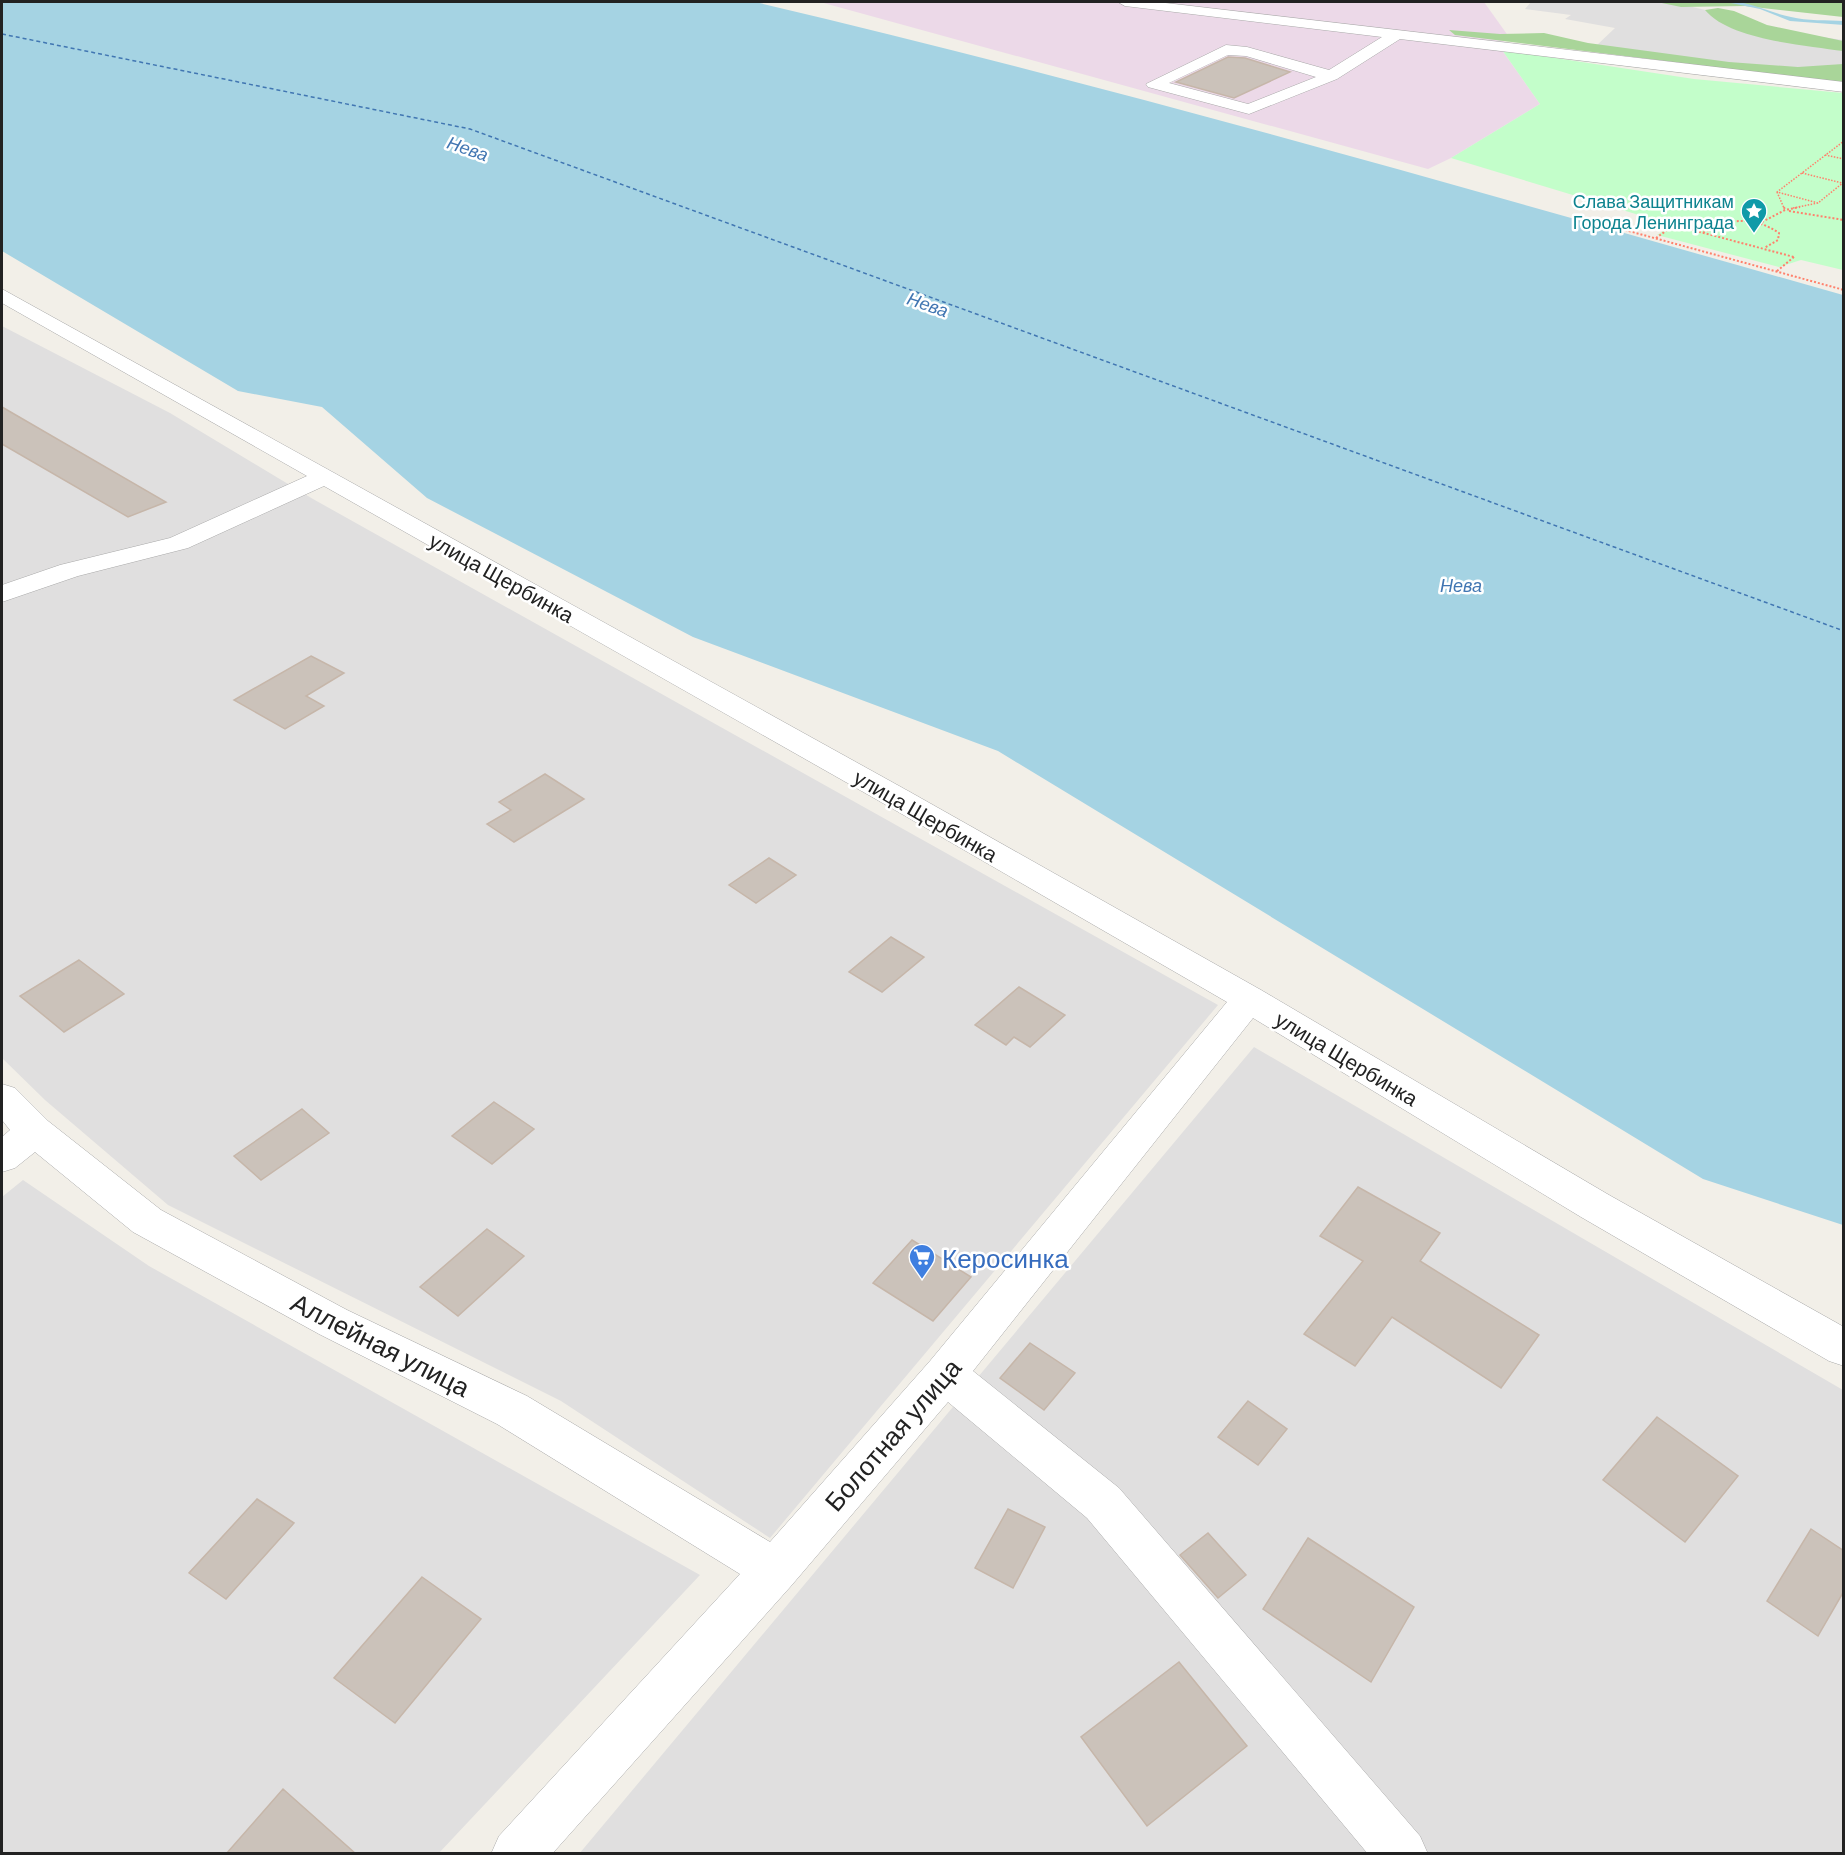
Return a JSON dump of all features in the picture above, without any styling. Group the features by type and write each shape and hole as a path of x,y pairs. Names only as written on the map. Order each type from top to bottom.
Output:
{"street":[{"path":"1125,2 1844,87"},
{"path":"1331,76 1246,52 1226,50 1154,84 1249,109 1331,76 1397,34"},
{"name":"улица Щербинка","path":"2,295 899,799 1249,999 1595,1206 1844,1348"},
{"path":"2,594 69,570 179,543 324,477"},
{"name":"Болотная улица","path":"518,1854 775,1570 945,1374 1249,999"},
{"name":"Аллейная улица","path":"2,1098 35,1131 147,1221 333,1322 512,1410 775,1570"},
{"path":"2,1157 35,1131"},
{"path":"945,1374 1103,1503 1402,1854"}],"path":[{"path":"1777,192 1844,141"},
{"path":"1825,155 1844,159"},
{"path":"1802,173 1843,183"},
{"path":"1703,233 1717,223 1762,222 1785,210 1818,203 1843,183"},
{"path":"1777,192 1818,203"},
{"path":"1777,192 1785,210"},
{"path":"1785,210 1844,220"},
{"path":"1762,222 1779,233 1778,240 1763,249"},
{"path":"1655,238 1674,225 1794,257 1777,272"},
{"path":"1625,230 1844,290"}],"shaded area":[{"path":"820,2 1484,2 1509,37 1500,45 1502,50 1540,104 1451,158 1428,169"},
{"path":"1531,2 1670,2 1728,15 1778,31 1843,40 1843,81 1596,46 1615,28 1565,19 1571,15 1525,9"},
{"path":"2,326 170,413 313,499 1218,1005 770,1538 561,1401 168,1205 45,1100 2,1058"},
{"path":"1254,1047 1843,1390 1843,1853 579,1854"},
{"path":"23,1180 149,1266 700,1575 439,1853 2,1854 2,1197"}],"green space":[{"path":"1657,2 1843,2 1843,17 1745,6 1681,7"},
{"path":"1718,8 1734,11 1767,25 1843,41 1843,51 1749,35 1717,20 1705,10"},
{"path":"1449,30 1500,34 1544,33 1588,43 1729,62 1798,67 1843,64 1843,83 1455,35"},
{"path":"1502,50 1694,79 1843,93 1843,270 1801,260 1779,267 1657,235 1672,225 1451,158 1540,104"}],"water":[{"name":"Нева","path":"2,2 755,2 1165,106 1843,295 1843,1225 1703,1179 998,751 693,637 427,498 322,407 238,391 2,251"}],"building":[{"path":"1228,57 1245,58 1290,72 1234,98 1176,82"},
{"path":"2,407 166,502 128,517 2,444"},
{"path":"311,656 344,673 306,696 324,706 285,729 234,700"},
{"path":"545,774 584,799 514,842 487,824 511,810 499,802"},
{"path":"769,858 796,875 756,903 729,885"},
{"path":"891,937 924,957 882,992 849,972"},
{"path":"79,960 124,994 64,1032 20,996"},
{"path":"1019,987 1065,1015 1030,1047 1014,1037 1006,1045 975,1025"},
{"path":"494,1102 534,1129 492,1164 452,1136"},
{"path":"302,1109 329,1133 261,1180 234,1156"},
{"path":"1358,1187 1440,1233 1420,1261 1539,1335 1501,1388 1392,1317 1355,1366 1304,1334 1363,1261 1320,1236"},
{"path":"487,1229 524,1256 458,1316 420,1287"},
{"name":"Керосинка","path":"912,1240 971,1277 933,1321 873,1283"},
{"path":"1030,1343 1075,1373 1044,1410 1000,1378"},
{"path":"1248,1401 1287,1429 1258,1465 1218,1437"},
{"path":"1657,1417 1738,1476 1685,1542 1603,1480"},
{"path":"257,1499 294,1523 226,1599 189,1573"},
{"path":"1008,1509 1045,1527 1013,1588 975,1568"},
{"path":"1811,1529 1844,1551 1844,1591 1818,1636 1767,1601"},
{"path":"1208,1533 1246,1575 1218,1598 1180,1555"},
{"path":"1308,1538 1414,1607 1371,1682 1263,1609"},
{"path":"422,1577 481,1619 395,1723 334,1678"},
{"path":"1179,1662 1247,1746 1147,1826 1081,1737"},
{"path":"283,1789 356,1854 226,1854"}],"waterway":[{"path":"1729,2 1761,8 1790,19 1844,23"}],"ferry route":[{"path":"2,34 470,129 1844,631"}],"place":[{"name":"Слава Защитникам Города Ленинграда","path":"1754,234"},
{"name":"Керосинка","path":"922,1280"}]}
